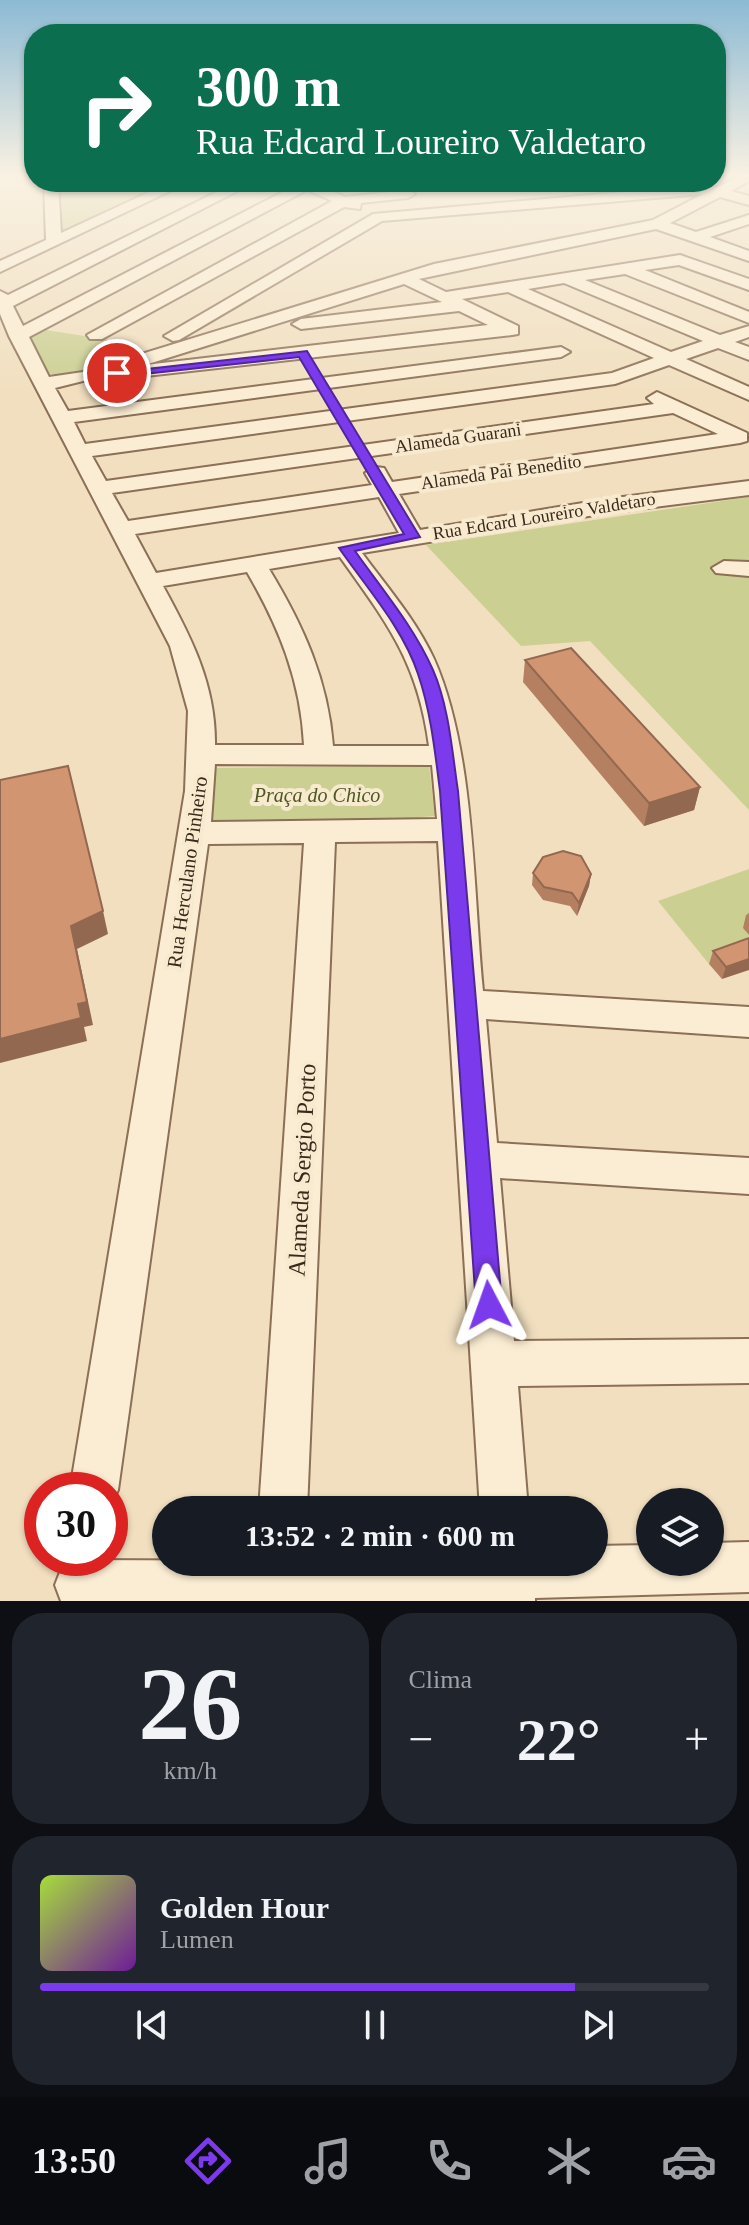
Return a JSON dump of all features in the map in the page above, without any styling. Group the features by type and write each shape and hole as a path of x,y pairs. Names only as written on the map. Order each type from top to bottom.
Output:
{"street":[{"path":"0,267 39,248"},
{"path":"4,305 118,248"},
{"path":"18,336 184,248"},
{"path":"83,331 250,248"},
{"path":"4,305 45,322 155,350 327,248"},
{"path":"282,321 459,262 544,248"},
{"path":"726,248 749,256"},
{"path":"86,377 155,350 227,331 282,321 454,301 508,286 680,260 749,285"},
{"path":"623,268 749,318"},
{"path":"565,277 749,354"},
{"path":"405,278 744,439"},
{"path":"508,286 749,394"},
{"path":"715,305 749,294"},
{"name":"Rua Herculano Pinheiro","path":"4,305 183,646 202,711 204,754 97,1472"},
{"path":"282,321 413,537"},
{"path":"43,384 509,328"},
{"path":"79,451 615,378 749,331"},
{"path":"62,418 321,383 574,358"},
{"name":"Alameda Guarani","path":"99,488 675,407"},
{"name":"Alameda Pai Benedito","path":"120,529 744,439"},
{"name":"Rua Edcard Loureiro Valdetaro","path":"149,581 672,496 749,488"},
{"path":"346,548 412,643 426,673 444,756 467,1004 503,1496"},
{"path":"253,562 302,653 318,714 319,754"},
{"path":"724,568 749,569"},
{"path":"204,754 444,756"},
{"name":"Alameda Sergio Porto","path":"284,1496 320,830"},
{"path":"193,833 451,830"},
{"path":"467,1004 749,1022"},
{"path":"478,1159 749,1176"},
{"path":"493,1364 749,1361"},
{"path":"444,1576 509,1578 749,1567"},
{"path":"80,1581 180,1576"}],"green space":[{"path":"39,329 104,339 141,351 96,370 57,375 49,373 42,366 28,334"},
{"path":"749,497 749,810 590,641 521,646 426,545"},
{"name":"Praça do Chico","path":"429,765 435,816 321,825 198,823 217,768"},
{"path":"749,869 749,949 709,964 658,901"}],"building":[{"path":"571,648 700,787 649,803 525,660"},
{"path":"68,766 103,911 71,926 87,1002 78,1004 81,1018 0,1039 0,780"},
{"path":"563,851 581,856 591,874 579,903 572,893 544,887 533,873 543,857"},
{"path":"749,938 749,959 726,967 713,951"}],"route":[{"path":"117,373 303,353 413,537 346,548 412,643 426,673 439,720 449,791 489,1305"}]}
